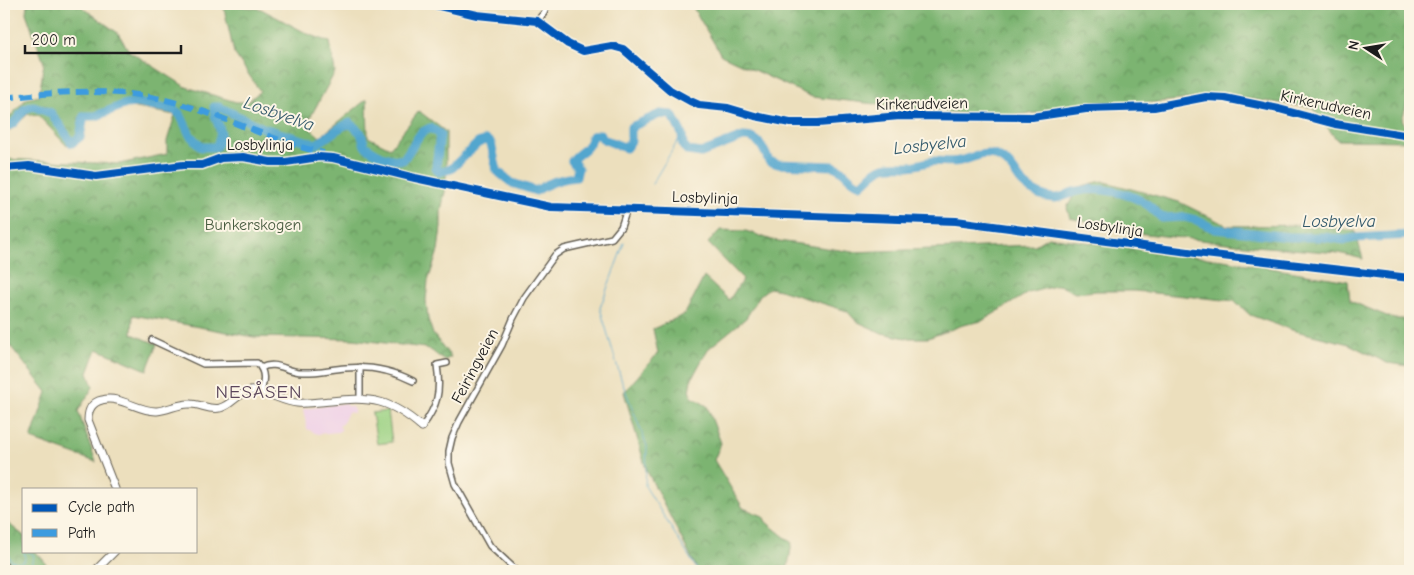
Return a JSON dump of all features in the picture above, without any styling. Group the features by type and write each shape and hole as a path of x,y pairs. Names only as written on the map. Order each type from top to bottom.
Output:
{"street":[{"path":"431,4 477,15 537,21 544,13 548,4"},
{"name":"Kirkerudveien","path":"537,21 577,49 590,51 612,46 623,49 670,90 699,105 728,108 755,116 790,122 818,123 900,116 1032,117 1086,109 1154,107 1194,99 1216,97 1279,109 1336,124 1410,136"},
{"name":"Feiringveien","path":"517,571 490,546 455,484 449,451 452,438 502,345 524,298 555,255 564,249 612,238 621,227 627,209"},
{"path":"152,340 203,364 257,363 264,375 261,393"},
{"path":"115,488 88,420 91,408 96,402 105,399 155,411 189,403 217,409 244,392 254,391 298,404 360,398 377,400 395,407 422,427 435,406 440,390 437,365 447,363"},
{"path":"261,368 269,364 276,364 292,371 306,372 360,368 387,370 413,381"},
{"path":"360,368 360,398"},
{"path":"95,571 114,552"},
{"path":"4,566 6,571"}],"shaded area":[{"path":"346,403 346,406 351,406 354,413 348,412 339,427 342,429 338,432 317,434 307,429 303,409"}],"green space":[{"name":"Bunkerskogen","path":"27,4 78,4 118,33 129,51 186,87 236,102 248,102 260,91 234,53 223,4 261,9 308,34 330,42 335,72 306,125 320,137 367,99 368,137 390,148 419,111 446,132 446,187 441,211 438,251 428,281 426,300 428,319 433,334 451,357 445,360 425,348 353,339 254,337 133,315 132,334 157,344 147,370 97,349 88,373 93,387 78,411 96,462 31,439 47,392 4,338 4,159 119,164 167,154 167,141 175,115 120,105 103,115 83,115 79,139 66,145 38,115 28,114 8,132 4,133 4,120 7,120 26,99 39,96 44,63 26,13"},
{"path":"691,4 1410,4 1410,100 1408,100 1402,119 1410,136 1410,141 1337,140 1312,107 1224,96 993,117 812,97 721,55"},
{"path":"1102,181 1179,202 1228,226 1313,225 1355,231 1363,259 1339,253 1137,233 1070,218 1067,208 1078,187"},
{"path":"720,230 746,231 772,240 853,252 1035,245 1048,237 1223,260 1348,281 1350,301 1394,319 1410,319 1410,366 1387,363 1349,344 1292,330 1250,315 1235,301 1134,291 1075,293 1059,285 1028,293 982,321 963,325 928,338 906,338 882,333 856,321 847,311 769,288 760,295 746,318 708,349 691,380 689,391 692,397 707,406 721,443 714,460 743,508 763,516 766,522 792,543 787,571 698,571 646,469 624,392 658,353 653,329 685,314 704,277 729,300 743,279 708,243"},
{"path":"388,411 392,442 377,444 372,413"},
{"path":"4,520 22,534 22,552 36,552 45,562 48,571 13,571 4,554"}],"waterway":[{"name":"Losbyelva","path":"4,128 13,124 25,109 33,106 51,113 72,143 80,137 84,116 96,116 126,104 136,103 172,109 180,114 190,135 201,147 216,147 220,130 214,107 219,107 263,128 316,144 340,127 350,123 361,133 365,146 383,156 403,160 421,133 430,128 440,134 436,167 439,172 451,169 478,143 486,140 491,143 497,171 512,183 536,191 555,181 576,177 578,168 572,161 586,149 592,136 600,134 603,139 626,148 631,141 631,127 660,114 672,115 682,134 683,146 688,151 701,153 743,137 748,137 753,138 760,144 769,161 778,164 833,166 861,185 875,172 885,167 911,166 934,161 957,162 989,154 995,155 1006,162 1020,180 1031,189 1053,198 1087,190 1105,190 1132,197 1148,205 1162,218 1184,217 1196,220 1215,229 1290,237 1324,237 1345,240 1410,235"},
{"path":"652,184 682,134"},
{"path":"624,243 600,308 622,382 647,446 645,486 698,571"},
{"path":"4,539 8,542 8,554 11,561 18,563 24,561 24,552"},
{"path":"29,552 34,555 31,565 36,568 40,566 45,571"}],"marked path":[{"path":"4,98 69,92 134,94 177,103 287,143 324,153"}],"cycle path":[{"path":"431,4 477,15 537,21 568,44 583,51 612,46 623,49 670,90 699,105 728,108 790,123 818,123 900,116 1032,117 1086,109 1154,107 1206,97 1225,98 1279,109 1335,124 1410,136"},
{"name":"Losbylinja","path":"4,168 29,166 96,176 183,165 202,165 221,158 243,157 270,162 286,162 319,157 333,158 415,178 551,207 956,221 1196,253 1410,278"}],"district":[{"name":"NESÅSEN","path":"259,392"}]}
